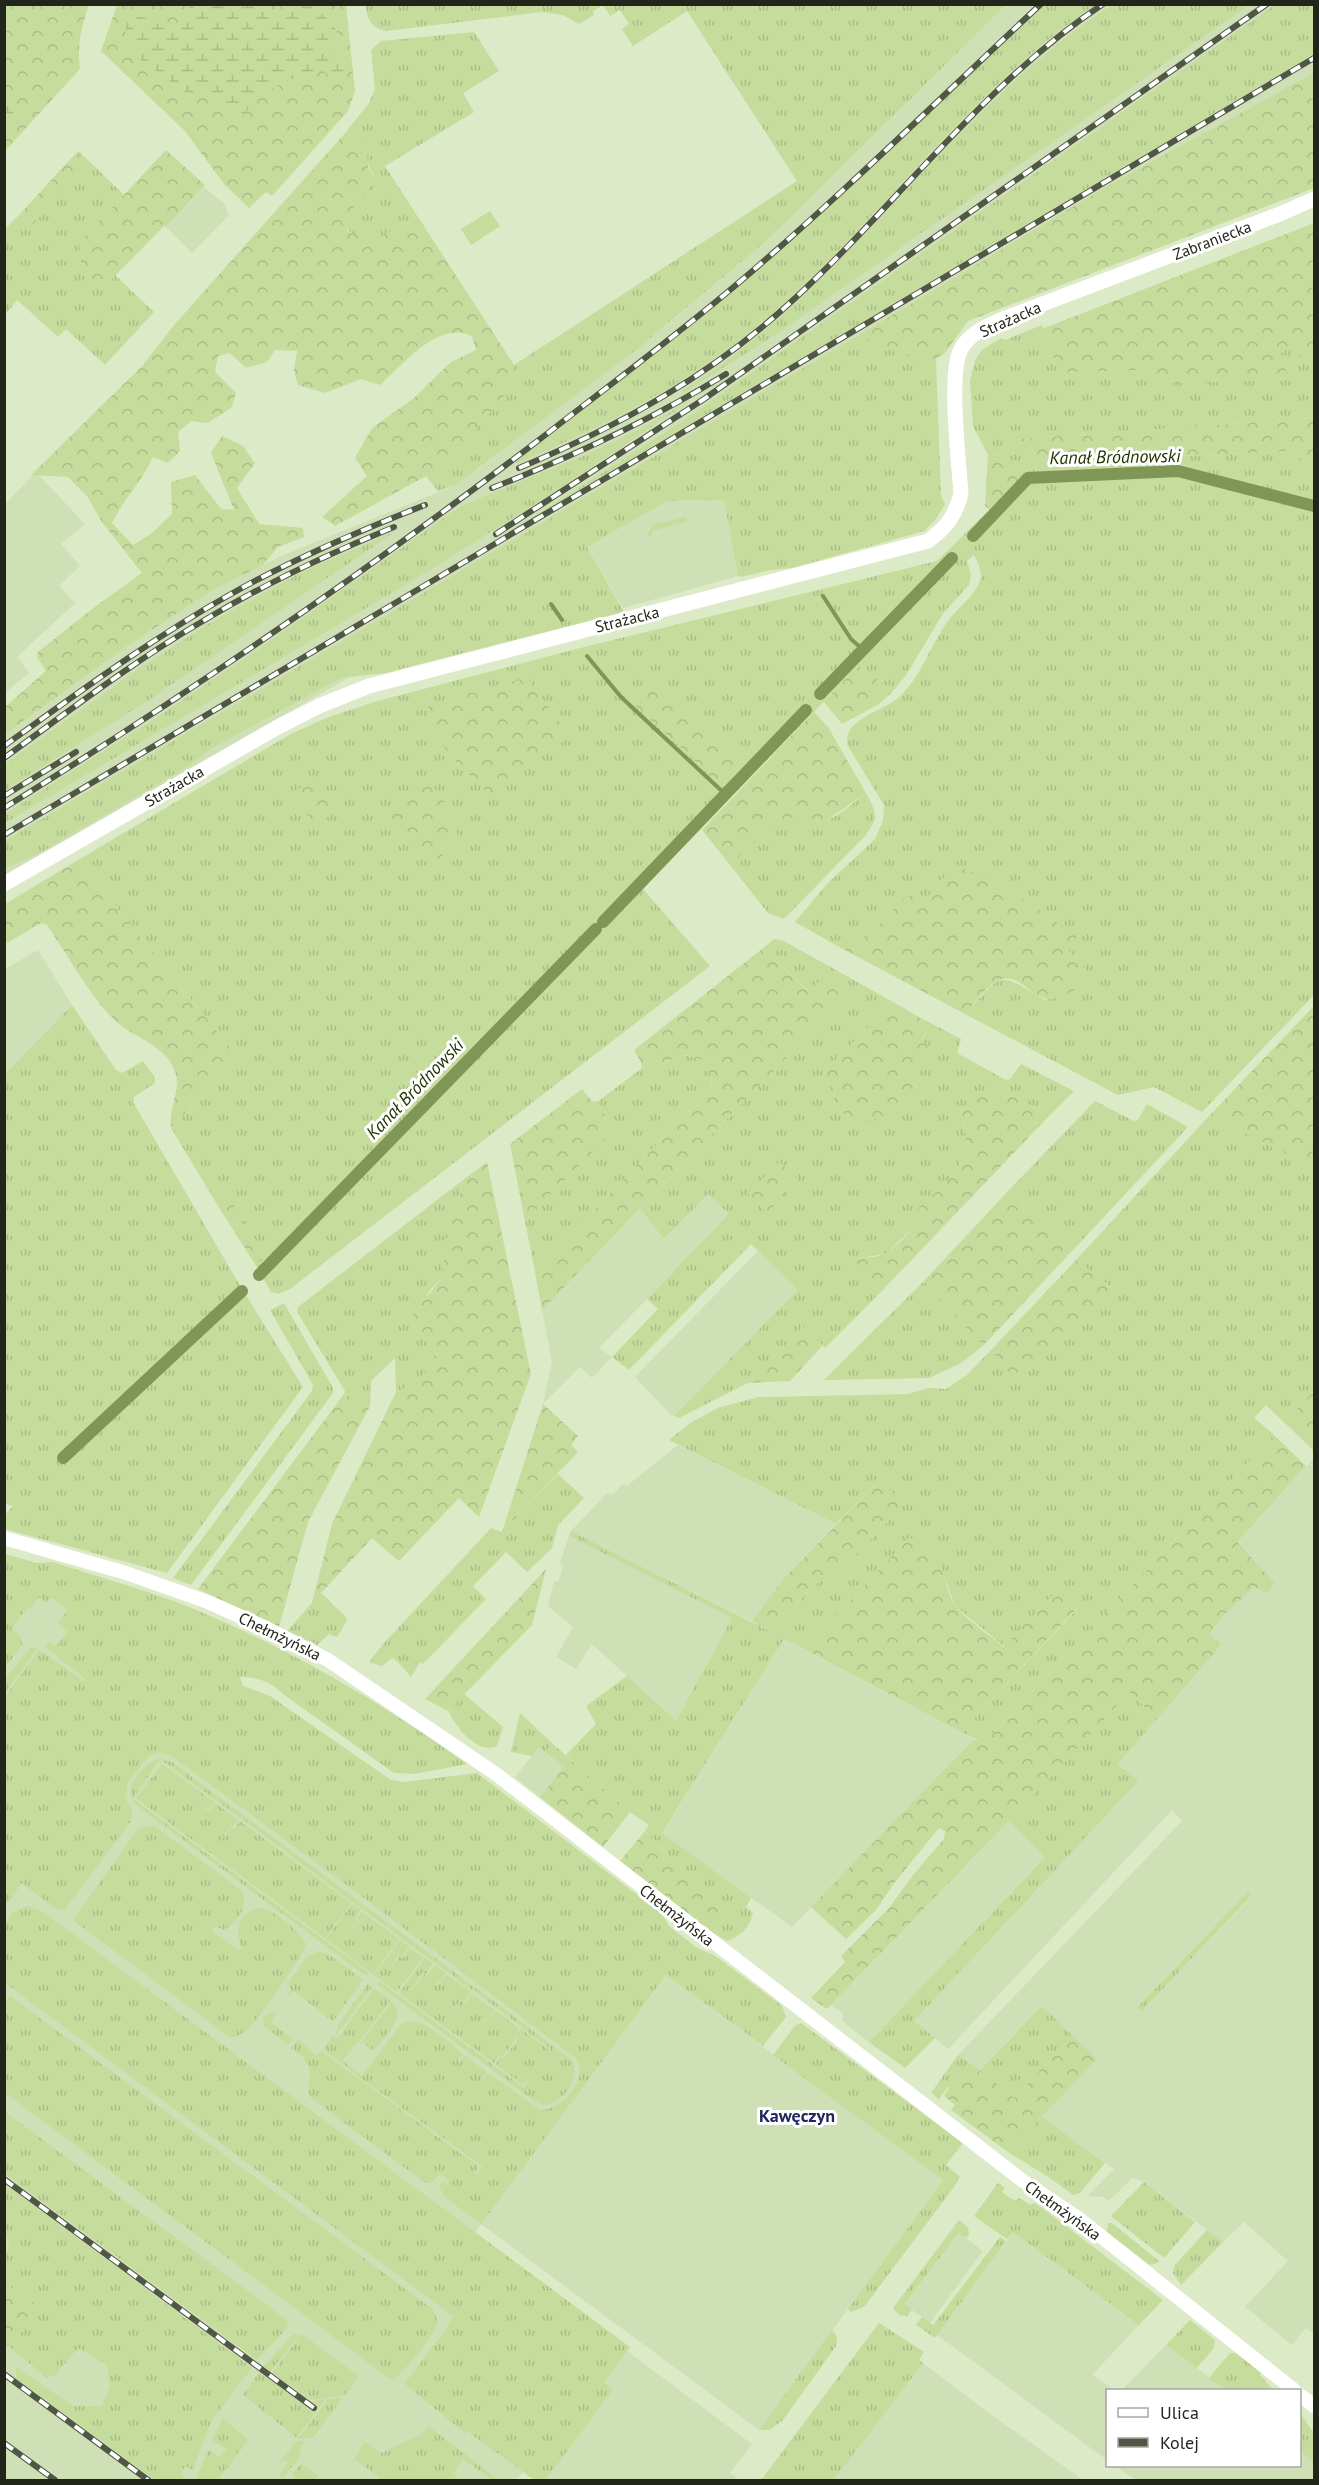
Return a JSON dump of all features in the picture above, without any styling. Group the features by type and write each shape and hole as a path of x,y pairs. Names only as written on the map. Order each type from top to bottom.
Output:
{"main road":[{"name":"Zabraniecka","path":"1108,279 1314,199"},
{"name":"Strażacka","path":"4,884 276,728 319,706 369,686 928,541 946,528 956,512 961,494 954,371 961,349 972,336 985,327 1108,279"}],"street":[{"name":"Chełmżyńska","path":"4,1538 126,1573 208,1602 266,1628 328,1660 470,1756 1023,2181 1078,2218 1292,2389"},
{"path":"1301,2396 1314,2406"}],"shaded area":[{"path":"1006,5 1314,5 1314,90 967,321 5,876 4,734 126,647 211,591 279,557 456,485 481,467 666,326 763,244"},
{"path":"204,187 224,204 229,215 192,253 166,227"},
{"path":"36,472 85,524 61,544 80,566 59,586 75,603 17,657 29,673 5,693 4,505"},
{"path":"724,499 738,576 623,608 587,547 667,501"},
{"path":"38,950 72,1005 5,1074 5,969"},
{"path":"708,1193 730,1214 599,1348 612,1357 592,1378 580,1367 543,1404 552,1362 542,1310 640,1209 664,1239"},
{"path":"758,1251 799,1290 674,1416 671,1415 635,1377"},
{"path":"678,1445 836,1524 784,1578 752,1621 571,1531 607,1493 613,1494 623,1484 627,1486"},
{"path":"1314,1458 1314,2334 1306,2328 1292,2345 1245,2307 1288,2261 1244,2222 1223,2242 1144,2182 1132,2178 1109,2201 1103,2197 1088,2196 1114,2169 1042,2117 1096,2059 1041,2007 980,2070 958,2055 1182,1821 1172,1810 948,2049 914,2021 1137,1781 1118,1764 1220,1646 1210,1635 1220,1619 1254,1587 1267,1593 1236,1542","holes":["1249,1893 1251,1897 1142,2011 1138,2008"]},
{"path":"569,1536 732,1618 676,1721 592,1644 576,1669 556,1657 573,1627 548,1606 554,1581 558,1582 563,1567 560,1563"},
{"path":"4,1568 118,1603 650,1997 666,1975 943,2180 759,2430 481,2224 473,2236 480,2440 523,2472 516,2480 5,2480"},
{"path":"784,1639 974,1739 792,1927 662,1834"},
{"path":"539,1747 564,1767 540,1797 515,1777"},
{"path":"1051,1777 1098,1801 869,2042 842,2021 843,2013 831,2005"},
{"path":"958,2232 983,2251 930,2323 905,2305"},
{"path":"1013,2232 1139,2325 1092,2375 1113,2389 1106,2389 1106,2459 937,2335"},
{"path":"1166,2345 1225,2389 1123,2389"},
{"path":"627,2351 752,2444 730,2473 736,2477 733,2480 546,2480 613,2390 603,2382"},
{"path":"923,2363 986,2411 1083,2480 834,2480"},
{"path":"1301,2452 1314,2462 1314,2480 1136,2480 1116,2467 1301,2467"}],"green space":[{"path":"1046,4 1095,5 1013,70 939,143 831,258 763,322 731,347 663,391 592,429 517,463 516,461 687,329 747,279"},
{"path":"5,5 89,5 80,36 80,69 5,151"},
{"path":"117,5 346,5 355,91 348,111 272,196 266,192 249,208 224,184 185,131 101,51"},
{"path":"186,5 260,5 265,15 284,15 291,5 312,8 328,19 337,31 331,49 348,64 337,81 320,69 297,76 277,86 259,99 242,117 221,100 185,92 140,59 125,32 129,12 176,31 191,8"},
{"path":"365,5 603,5 593,11 594,15 579,24 563,15 542,12 386,31 371,22"},
{"path":"603,5 1006,5 763,244 636,350 456,485 438,491 426,476 514,382 514,365 797,181 687,11 633,46 622,29 629,24 620,10 610,16"},
{"path":"1112,5 1249,5 775,335 683,393 682,391 742,349 797,302 999,95 1053,48"},
{"path":"1275,5 1314,5 1314,54 532,518 683,421"},
{"path":"474,32 499,71 463,93 474,112 385,166 418,217 376,239 366,239 355,235 347,229 344,219 374,175 363,147 346,132 369,103 375,89 371,50 381,41"},
{"path":"1314,73 1314,188 968,321 945,353 936,359 903,355 859,335 1113,183"},
{"path":"5,92 18,125 4,129"},
{"path":"346,132 361,141 367,148 368,167 376,180 344,219 348,232 376,239 418,217 514,365 514,382 465,442 426,476 335,526 322,517 367,476 355,458 372,428 414,398 451,362 476,350 472,336 459,333 447,334 434,339 411,356 380,385 361,379 325,393 298,385 294,371 297,351 275,350 267,362 246,368 230,353 218,356 215,372 236,393 232,407 208,423 191,421 178,432 180,451 168,463 153,457 112,523 133,545 151,534 172,514 171,482 195,475 221,509 234,510 211,453 222,436 243,446 255,463 237,488 259,524 303,528 304,537 278,547 263,565 211,591 126,647 5,734 5,707 46,671 37,657 38,652 142,573 102,522 87,496 68,477 31,475 142,366 175,324"},
{"path":"166,150 205,185 166,227 164,226 102,289 82,268 79,243"},
{"path":"78,151 90,162 31,226 19,215"},
{"path":"90,162 124,195 80,243 102,289 115,275 154,312 105,365 66,329 58,337 17,300 7,313 4,311 4,230 19,215 31,225"},
{"path":"490,211 500,226 471,245 461,229"},
{"path":"1314,223 1314,361 1305,361 1290,347 1278,355 1291,380 1154,384 1147,370 1060,373 1042,329"},
{"path":"1042,325 1060,373 1147,370 1291,380 1277,355 1290,347 1305,361 1314,361 1314,418 1005,440 1039,462 1293,451 1311,470 1314,470 1314,995 1202,1112 1154,1087 1118,1095 965,1014 987,990 1001,980 1017,984 1045,1000 1076,987 1084,976 1085,969 1066,948 1076,937 934,886 928,897 890,915 872,932 843,949 795,922 827,884 875,839 883,821 884,805 848,746 847,737 856,723 897,699 913,681 944,627 978,586 981,574 974,555 967,561 971,574 969,585 944,612 906,675 893,691 858,666 643,889 710,966 290,1289 278,1294 271,1292 255,1264 266,1257 229,1199 218,1206 171,1128 237,1056 78,860 289,735 326,718 374,702 580,648 937,561 1026,474 1010,459 988,455 973,426 970,381 975,360 982,350 1001,338 1005,340"},
{"path":"859,335 903,355 936,359 941,496 945,504 936,519 924,531 792,568 741,577 738,576 724,500 667,501 587,547 624,612 385,673 341,678 212,748 187,767 38,854 5,868 5,841"},
{"path":"690,401 562,487 430,570 5,823 5,814 156,718 263,646 461,506 588,454 642,428"},
{"path":"1314,418 1314,470 1311,470 1293,451 1039,462 1016,451 1004,440"},
{"path":"988,455 1010,459 1027,473 990,510 985,506"},
{"path":"684,517 687,519 685,522 651,531 652,536 646,536 653,525"},
{"path":"396,531 149,700 5,790 5,764 140,668 208,624 300,573"},
{"path":"858,666 893,691 879,704 842,724 824,702"},
{"path":"527,677 570,737 523,767 493,799 441,742 429,717 429,705"},
{"path":"649,685 658,687 743,766 724,787 630,701 642,687"},
{"path":"814,712 828,727 866,793 824,822 805,824 790,817 771,827 730,865 702,830"},
{"path":"318,777 336,810 316,827 291,793"},
{"path":"424,777 446,804 458,836 441,857 429,864 384,811"},
{"path":"866,793 875,815 873,825 865,836 784,919 768,913 730,865 771,826 790,817 812,823 822,822 839,814"},
{"path":"78,860 237,1056 171,1128 171,1113 177,1083 174,1069 156,1048 124,1028 108,1013 89,989 47,925 41,923 5,944 5,904"},
{"path":"956,867 973,872 1004,887 1077,937 1066,948 1085,969 1076,988 1059,998 1049,999 1032,992 1018,982 1003,979 992,984 965,1014 843,949 872,932 906,896 928,897 934,886"},
{"path":"774,939 784,941 893,1002 822,1074 833,1089 835,1106 854,1123 917,1087 903,1072 928,1031 919,1017 961,1039 957,1053 1006,1080 1010,1079 1021,1064 1074,1091 1048,1117 1018,1098 974,1094 961,1113 966,1145 957,1169 916,1212 921,1219 886,1254 860,1258 853,1277 877,1296 825,1348 803,1327 748,1383 679,1418 674,1416 798,1290 751,1244 629,1370 612,1357 658,1309 647,1299 729,1214 708,1194 664,1239 640,1209 843,999 821,979 809,991 762,949"},
{"path":"762,949 808,991 821,979 844,998 542,1310 535,1272 712,1087 711,1075 704,1060 685,1055 665,1062 642,1064 634,1050"},
{"path":"893,1002 919,1017 928,1031 922,1039 928,1047 904,1072 917,1088 888,1117 854,1123 835,1106 833,1089 822,1074"},
{"path":"72,1005 116,1070 122,1073 143,1061 155,1077 155,1083 134,1097 133,1102 239,1284 303,1387 167,1573 5,1529 5,1515 13,1506 4,1503 5,1074"},
{"path":"1314,1006 1314,1168 1210,1115"},
{"path":"685,1055 704,1060 711,1075 712,1087 535,1272 525,1221 612,1131 597,1102 641,1069 642,1064 665,1062"},
{"path":"582,1089 592,1101 597,1102 613,1131 525,1221 510,1144"},
{"path":"974,1094 1018,1098 1048,1117 877,1296 853,1277 854,1268 860,1259 880,1256 895,1246 921,1219 915,1212 948,1180 956,1169 965,1145 965,1130 961,1113"},
{"path":"1095,1101 1134,1121 1138,1120 1147,1104 1188,1127 1073,1250 1010,1189"},
{"path":"1210,1115 1314,1168 1314,1391 1294,1414 1314,1433 1314,1451 1266,1405 1254,1418 1274,1435 984,1743 961,1732 1079,1607 1058,1590 1005,1647 955,1606 935,1551 909,1538 804,1649 784,1639 662,1833 751,1898 746,1907 753,1913 752,1918 740,1934 727,1941 713,1933 727,1916 645,1831 649,1825 630,1812 566,1755 596,1724 586,1706 627,1676 676,1721 732,1618 569,1536 571,1531 772,1632 815,1584 838,1574 879,1481 836,1524 669,1440 692,1422 718,1408 758,1397 908,1394 929,1388 946,1389 967,1375 993,1348 997,1362 1111,1287 1076,1260"},
{"path":"487,1162 531,1374 479,1517 459,1498 399,1561 372,1538 312,1603 332,1524 396,1392 420,1378 437,1356 434,1348 412,1325 414,1313 442,1278 446,1235 458,1204 463,1180"},
{"path":"779,1162 799,1180 766,1213 748,1193"},
{"path":"463,1180 442,1278 430,1290 412,1325 434,1348 437,1356 420,1378 396,1392 395,1358 371,1381 370,1406 344,1394 345,1391 297,1312 298,1307"},
{"path":"1010,1189 1073,1250 983,1346 924,1281"},
{"path":"229,1198 267,1257 255,1264 218,1206"},
{"path":"1076,1260 1111,1287 1020,1381 997,1362 993,1348"},
{"path":"924,1281 983,1346 961,1363 929,1378 824,1380"},
{"path":"284,1303 333,1388 333,1393 191,1585 173,1578 312,1391 313,1385 270,1310"},
{"path":"803,1327 823,1345 790,1381 748,1383"},
{"path":"1314,1391 1314,1433 1293,1414"},
{"path":"344,1394 370,1406 308,1522 279,1627 198,1589"},
{"path":"543,1404 578,1436 571,1445 578,1452 502,1532"},
{"path":"1274,1435 1306,1466 1237,1542 1275,1583 1267,1593 1254,1587 1220,1619 1210,1634 1221,1645 1157,1719 1129,1692 1051,1777 827,2009 811,1998 845,1962 841,1956 889,1908 944,1839 945,1831 939,1828 895,1882 876,1910 846,1939 811,1907 974,1739 984,1743"},
{"path":"558,1474 584,1498 558,1525 552,1548 527,1572 506,1552 473,1586 486,1599 423,1664 420,1662 411,1677 392,1658 382,1666 369,1662 491,1528 502,1532"},
{"path":"879,1481 905,1504 838,1574 815,1584 772,1632 752,1621 784,1578"},
{"path":"909,1538 931,1548 941,1564 955,1605 1004,1647 1058,1589 1079,1606 961,1732 804,1649"},
{"path":"5,1554 37,1563 53,1562 171,1600 249,1634 361,1694 467,1764 415,1774 394,1773 276,1688 254,1678 240,1677 243,1686 270,1696 391,1780 404,1782 477,1773 661,1913 669,1926 697,1948 714,1955 782,2006 786,2017 763,2046 666,1975 481,2224 447,2199 439,2187 442,2181 447,2184 449,2180 440,2174 431,2183 424,2182 311,2098 308,2087 310,2074 307,2064 304,2057 291,2048 298,2039 317,2056 321,2051 479,2167 474,2173 477,2175 482,2166 323,2049 333,2035 338,2038 374,1988 391,2000 360,2041 365,2046 358,2041 343,2060 334,2054 362,2076 401,2024 418,2023 434,2030 463,2054 458,2061 460,2064 464,2055 487,2072 481,2079 485,2082 483,2079 488,2073 541,2110 557,2105 576,2085 580,2067 577,2059 173,1757 162,1753 150,1755 128,1782 125,1796 132,1811 131,1821 65,1909 57,1910 22,1883 5,1906 5,1697 39,1650 85,1682 87,1680 45,1647 49,1642 56,1646 68,1631 58,1623 68,1610 51,1598 47,1603 39,1597 11,1629 21,1637 22,1645 5,1668"},
{"path":"546,1569 532,1625 448,1711 425,1699"},
{"path":"321,1593 346,1617 347,1621 337,1637 329,1634 317,1645 287,1631"},
{"path":"31,1647 37,1649 5,1693 5,1679"},
{"path":"1129,1692 1157,1719 1118,1764 1138,1781 914,2021 935,2038 905,2068 869,2042 1045,1857 1009,1821"},
{"path":"464,1694 503,1727 497,1746 489,1748 474,1743 461,1731 448,1711"},
{"path":"520,1713 553,1744 545,1752 539,1747 532,1756 511,1752"},
{"path":"553,1744 630,1812 603,1847 540,1797 564,1767 545,1752"},
{"path":"161,1758 172,1762 474,1987 472,1990 437,1964 438,1962 435,1963 388,1928 389,1926 387,1927 364,1910 364,1907 362,1909 242,1819 243,1817 240,1818 217,1801 218,1798 216,1800 160,1759 133,1799 369,1973 366,1976 140,1808 133,1802 130,1791 132,1786 150,1762"},
{"path":"162,1764 214,1802 209,1809 206,1807 192,1827 206,1809 209,1812 215,1803 238,1820 233,1826 231,1825 217,1845 231,1827 234,1829 240,1821 351,1903 325,1938 136,1798"},
{"path":"153,1825 242,1891 244,1903 238,1918 224,1930 215,1926 212,1931 239,1951 242,1947 238,1934 241,1921 250,1911 264,1909 288,1924 306,1944 260,2015 247,2030 237,2036 230,2038 73,1920 138,1829"},
{"path":"645,1831 727,1916 713,1933 620,1861"},
{"path":"1248,1892 1251,1896 1142,2011 1137,2008"},
{"path":"352,1904 361,1910 355,1918 358,1921 344,1941 360,1921 357,1918 362,1912 399,1939 373,1974 326,1939"},
{"path":"27,1906 42,1911 630,2347 604,2382 613,2390 546,2480 534,2480 467,2431 465,2433 406,2385 405,2383 446,2329 453,2316 5,1983 5,1924 12,1913"},
{"path":"400,1940 409,1946 402,1956 399,1954 388,1971 400,1956 403,1958 410,1948 423,1957 397,1992 374,1975"},
{"path":"318,1952 328,1954 363,1980 333,2021 293,1991 290,1995 288,1994 291,1990 287,1984 307,1957"},
{"path":"425,1958 433,1964 426,1974 423,1972 411,1989 407,1987 411,1991 424,1974 427,1976 435,1965 446,1974 439,1983 437,1981 436,1983 439,1985 447,1975 471,1992 464,2001 461,1999 448,2018 461,2001 465,2003 472,1994 494,2010 488,2020 485,2018 476,2030 485,2020 488,2021 496,2011 519,2028 517,2034 521,2029 549,2050 538,2067 551,2049 522,2028 523,2024 521,2026 474,1991 476,1988 572,2060 574,2074 564,2095 551,2104 544,2105 534,2101 377,1984 379,1981 396,1996 397,1994 493,2065 492,2067 494,2066 526,2089 525,2086 532,2075 523,2085 496,2064 500,2057 503,2059 519,2038 517,2037 502,2057 500,2055 494,2063 399,1993"},
{"path":"368,1984 372,1987 337,2034 335,2033 339,2027 337,2026"},
{"path":"10,1996 431,2308 437,2322 435,2328 426,2344 405,2369 393,2380 389,2378 5,2093 5,2003"},
{"path":"392,2002 396,2008 396,2020 389,2032 372,2050 362,2041"},
{"path":"1042,2006 1073,2036 1014,2098 971,2080 948,2087 939,2099 931,2093 958,2055 980,2070"},
{"path":"272,2012 276,2014 271,2022 293,2039 288,2045 263,2025 264,2017"},
{"path":"801,2023 963,2143 946,2165 960,2177 954,2187 864,2307 851,2312 848,2309 943,2180 773,2055 795,2026"},
{"path":"1073,2036 1097,2059 1008,2152 951,2110 955,2105 944,2096 954,2079 960,2076 971,2080 980,2070 1014,2098"},
{"path":"5,2112 286,2319 288,2323 286,2329 257,2360 5,2174"},
{"path":"1042,2117 1105,2163 1080,2193 1073,2195 1008,2152"},
{"path":"1144,2182 1195,2222 1165,2257 1111,2216"},
{"path":"998,2183 1005,2188 1002,2192 1014,2201 1020,2198 1030,2205 1034,2203 1042,2208 1163,2300 1139,2325 1013,2232 1007,2239 974,2216"},
{"path":"5,2184 252,2368 211,2421 193,2470 185,2466 181,2474 187,2480 155,2480 16,2378 16,2367 73,2406 102,2406 110,2386 107,2365 78,2348 55,2375 46,2377 6,2344 30,2326 37,2305 5,2284 4,2259 10,2243 5,2235"},
{"path":"959,2220 968,2227 969,2234 966,2238 958,2233 905,2304 912,2310 907,2316 899,2315 893,2308"},
{"path":"1108,2223 1112,2223 1160,2262 1150,2265 1107,2232"},
{"path":"1207,2230 1223,2242 1181,2285 1173,2273 1175,2265"},
{"path":"1000,2237 1006,2241 935,2338 916,2325 922,2317 933,2325"},
{"path":"5,2284 37,2305 39,2313 30,2326 6,2344"},
{"path":"1190,2320 1215,2340 1214,2348 1197,2368 1166,2345"},
{"path":"879,2323 924,2352 919,2360 923,2363 834,2480 761,2480"},
{"path":"832,2330 837,2337 836,2346 783,2420 770,2430 759,2430"},
{"path":"294,2334 300,2334 270,2372 263,2367"},
{"path":"303,2335 359,2376 345,2395 311,2400 272,2373"},
{"path":"1230,2353 1236,2353 1261,2372 1260,2375 1272,2389 1225,2389 1209,2378"},
{"path":"259,2372 308,2406 314,2413 318,2408 310,2402 325,2399 297,2438 243,2395"},
{"path":"342,2398 313,2438 299,2438 328,2399"},
{"path":"1301,2414 1314,2433 1314,2462 1301,2452"},
{"path":"223,2418 248,2440 218,2480 196,2480 208,2450 219,2457 227,2450 212,2440"},
{"path":"429,2427 499,2480 492,2480 463,2459 454,2472 458,2480 377,2480 379,2477 354,2459 365,2442 381,2453 418,2436"},
{"path":"296,2441 306,2441 299,2450 302,2453 283,2479 279,2476 288,2462 284,2460 278,2465"},
{"path":"301,2463 318,2476 315,2480 299,2480 292,2475"}],"waterway":[{"name":"Kanał Bródnowski","path":"973,536 1028,478 1178,471 1314,506"},
{"name":"Kanał Bródnowski","path":"820,694 952,558"},
{"path":"823,596 851,639 862,649"},
{"path":"551,604 562,620"},
{"path":"587,656 621,697 725,794"},
{"name":"Kanał Bródnowski","path":"603,922 806,710"},
{"name":"Kanał Bródnowski","path":"259,1275 596,929"},
{"name":"Kanał Bródnowski","path":"63,1458 242,1291"}],"railway":[{"path":"4,808 152,714 369,566 636,365 730,290 809,221 1041,4"},
{"path":"519,468 593,435 663,396 697,375 761,328 831,264 942,146 1019,71 1103,4"},
{"path":"496,534 704,399 1267,4"},
{"path":"4,835 1314,58"},
{"path":"492,488 612,436 726,374"},
{"path":"4,746 87,686 201,611 326,546 425,505"},
{"path":"4,758 177,636 249,594 394,527"},
{"path":"4,796 76,752"},
{"path":"4,2179 314,2408"},
{"path":"4,2374 148,2480"},
{"path":"4,2443 55,2480"}],"district":[{"name":"Kawęczyn","path":"797,2116"}]}
